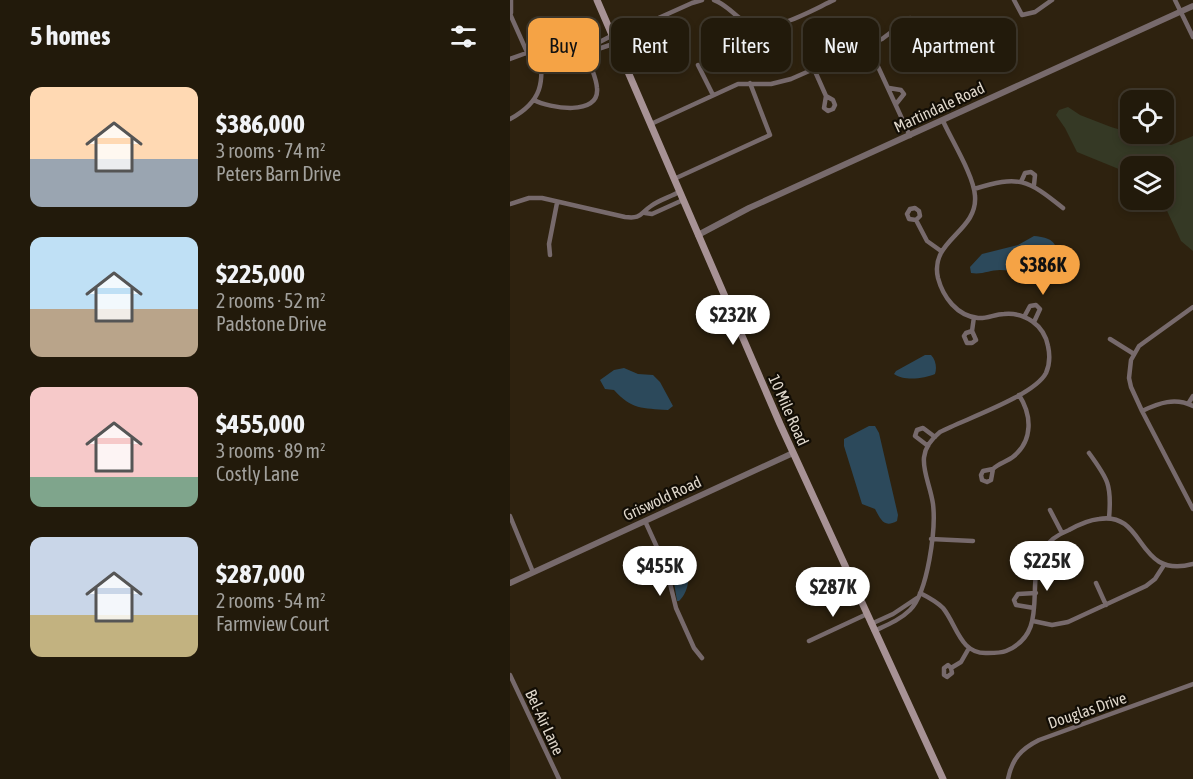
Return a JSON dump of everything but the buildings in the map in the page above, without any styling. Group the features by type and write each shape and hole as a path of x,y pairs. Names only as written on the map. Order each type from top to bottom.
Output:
{"main road":[{"name":"10 Mile Road","path":"597,0 611,32"},
{"name":"10 Mile Road","path":"628,72 793,453 943,779"}],"street":[{"path":"510,59 527,52 510,13 511,0"},
{"path":"660,18 702,0"},
{"path":"717,0 746,22 766,27 786,21 834,0"},
{"path":"1014,0 1022,15 1035,12 1052,0"},
{"path":"1175,0 1193,37"},
{"name":"Martindale Road","path":"698,235 749,208 1193,6"},
{"path":"698,65 712,95"},
{"path":"879,68 910,136"},
{"path":"510,119 534,100 539,92 541,72"},
{"path":"534,100 549,107 569,109 592,101 598,90 592,72"},
{"path":"651,124 738,84 763,85 780,82 806,72"},
{"path":"815,72 826,96"},
{"path":"674,179 770,135 750,83"},
{"path":"889,88 901,90 904,94 896,104"},
{"path":"874,631 911,609 928,570 933,506 923,461 934,436 1019,395 1041,379 1048,366 1047,341 1034,322 1024,316 1004,314 974,317 956,309 942,290 937,274 941,251 970,220 975,203 974,189 943,121"},
{"path":"1021,182 1025,173 1031,171 1035,175 1034,185"},
{"path":"974,189 1005,181 1021,182 1034,185 1063,208"},
{"path":"510,204 542,196 556,203 592,206 638,218 649,207 679,192"},
{"path":"645,213 652,214 683,200"},
{"path":"550,255 549,244 556,203"},
{"path":"916,220 927,241 941,251"},
{"path":"1024,316 1030,306 1038,307 1040,314 1034,322"},
{"path":"1193,307 1139,346 1134,354 1130,370 1131,387 1193,509"},
{"path":"972,331 974,317"},
{"path":"1110,339 1134,354"},
{"path":"993,469 1014,456 1027,438 1028,414 1019,395"},
{"path":"1142,411 1164,402 1175,401 1191,405 1193,396"},
{"path":"928,446 915,436 917,430 923,428 934,436"},
{"name":"Griswold Road","path":"510,583 793,453"},
{"path":"1089,453 1103,472 1110,488 1109,518"},
{"path":"1050,510 1062,533"},
{"path":"510,516 533,572"},
{"path":"918,596 938,604 944,610 959,638 969,648 984,654 999,653 1008,650 1029,632 1033,621 1038,566 1043,550 1056,536 1090,520 1109,518 1125,524 1135,532 1145,550 1164,565 1178,567 1193,564"},
{"path":"645,521 666,567 676,608 694,648 702,658"},
{"path":"931,539 973,541"},
{"path":"1033,621 1052,625 1068,622 1146,586 1155,579 1164,565"},
{"path":"1096,583 1106,604"},
{"path":"1034,608 1020,607 1014,600 1018,594 1035,593"},
{"path":"871,624 899,610 918,596"},
{"path":"809,641 867,614"},
{"path":"951,668 961,662 969,648"},
{"name":"Bel-Air Lane","path":"510,675 559,779"},
{"name":"Douglas Drive","path":"1008,779 1017,755 1039,740 1193,684"}],"green space":[{"path":"1068,107 1080,115 1120,130 1120,144 1171,145 1193,136 1193,251 1181,241 1167,210 1174,210 1174,156 1120,156 1120,170 1077,152 1056,115 1059,110"}],"water":[{"path":"1034,236 1050,240 1057,249 1059,261 1045,273 1031,274 1000,270 971,273 970,267 982,254 1018,245"},
{"path":"925,355 931,355 934,359 935,374 903,378 894,374 896,371"},
{"path":"624,368 638,374 653,375 660,382 673,406 668,410 638,407 620,397 614,390 605,389 600,380 614,370"},
{"path":"869,426 875,426 879,433 898,515 897,521 889,524 883,522 875,509 862,504 844,446 844,439"},
{"path":"679,564 686,571 688,582 685,592 677,601 672,570 673,565"}]}
